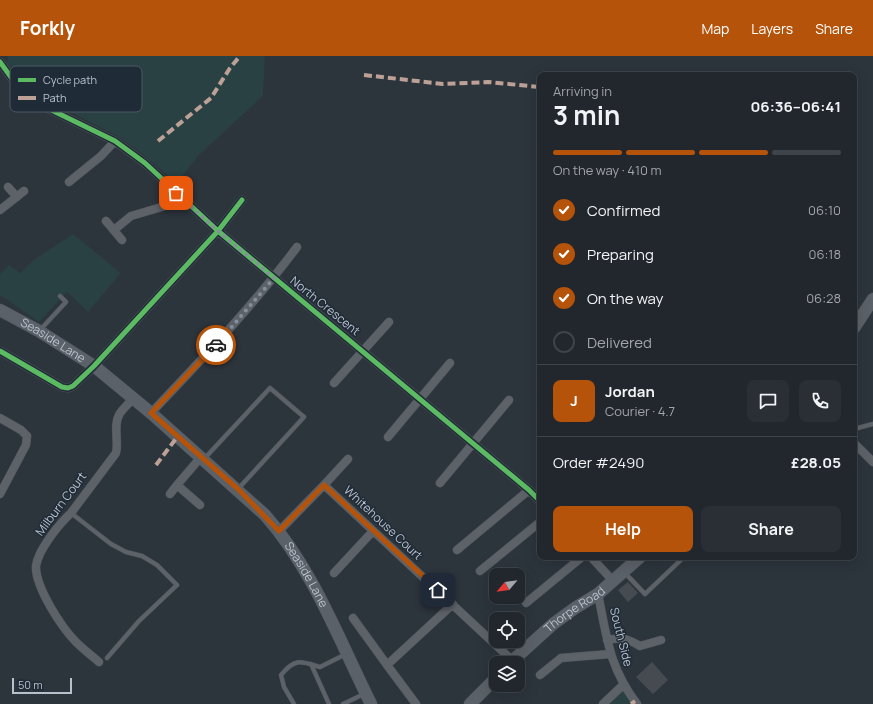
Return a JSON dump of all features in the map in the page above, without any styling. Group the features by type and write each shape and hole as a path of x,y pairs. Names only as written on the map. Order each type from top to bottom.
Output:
{"main road":[{"path":"857,323 873,299"},
{"name":"Seaside Lane","path":"0,310 39,331 94,366 134,398 238,489 279,531 315,591 369,699"},
{"name":"Thorpe Road","path":"518,656 553,624 614,582 637,560"},
{"path":"473,703 489,686"}],"street":[{"path":"0,61 1,56"},
{"name":"North Crescent","path":"0,61 10,76"},
{"name":"North Crescent","path":"55,112 115,141 144,163 218,231 364,351 537,497"},
{"path":"69,182 101,156 115,141"},
{"path":"8,187 17,197"},
{"path":"0,210 24,192"},
{"path":"114,230 131,216 165,206 176,193"},
{"path":"0,351 62,387 68,388 73,386 94,366 218,231 242,200"},
{"path":"106,222 122,240"},
{"path":"151,413 224,337 274,278 297,247"},
{"path":"334,383 389,322"},
{"path":"388,437 450,363"},
{"name":"Milburn Court","path":"99,662 75,641 62,624 38,581 36,566 43,548 62,521 71,513 116,453 118,445 116,423 118,416 134,398"},
{"path":"440,483 509,400"},
{"path":"0,418 22,430 27,436 26,445 0,492"},
{"path":"857,446 873,462"},
{"path":"170,494 202,458"},
{"path":"279,531 348,459"},
{"name":"Whitehouse Court","path":"324,485 453,604 505,656"},
{"path":"178,486 200,505"},
{"path":"457,550 529,490"},
{"path":"480,571 537,524"},
{"path":"334,573 373,531"},
{"path":"526,603 578,560"},
{"path":"594,560 614,582"},
{"name":"South Side","path":"598,594 610,654 616,671 623,685 637,704"},
{"path":"387,665 453,604"},
{"path":"353,618 416,704"},
{"path":"607,640 626,638 640,646 661,640"},
{"path":"540,675 561,658 610,654"},
{"path":"603,704 623,685"}],"lane":[{"path":"39,331 66,302 60,296"},
{"path":"202,458 270,388 304,417 238,489"},
{"path":"857,428 873,424"},
{"path":"71,513 111,544 126,552 142,556 156,565 177,585 139,621 107,658"},
{"path":"624,572 645,594 681,560"},
{"path":"294,704 284,687 281,675 290,664 301,661 320,667 346,653"},
{"path":"311,664 329,704"},
{"path":"343,704 369,699"}],"green space":[{"path":"8,56 265,56 263,96 199,155 177,183 140,152 117,136 70,112 142,112 142,66 10,66 10,67 7,64"},
{"path":"73,234 121,273 88,312 67,292 39,322 0,295 0,274 9,265 20,273 35,259"},
{"path":"623,685 637,704 603,704"}],"building":[{"path":"628,582 638,593 628,602 618,590"},
{"path":"652,662 668,680 653,694 636,677"}],"marked path":[{"path":"158,141 211,98 230,68 240,56"},
{"path":"364,75 443,84 488,82 537,87"},
{"path":"156,465 178,436"},
{"path":"631,704 635,701"}],"cycle path":[{"path":"0,62 10,76"},
{"path":"55,112 115,141 145,163 218,231 537,498"},
{"path":"0,351 62,387 68,388 73,386 94,366 218,231 242,200"}],"way so far":[{"path":"176,193 274,278 216,345"}],"route":[{"path":"216,345 151,413 238,489 279,531 324,485 438,590"}]}
